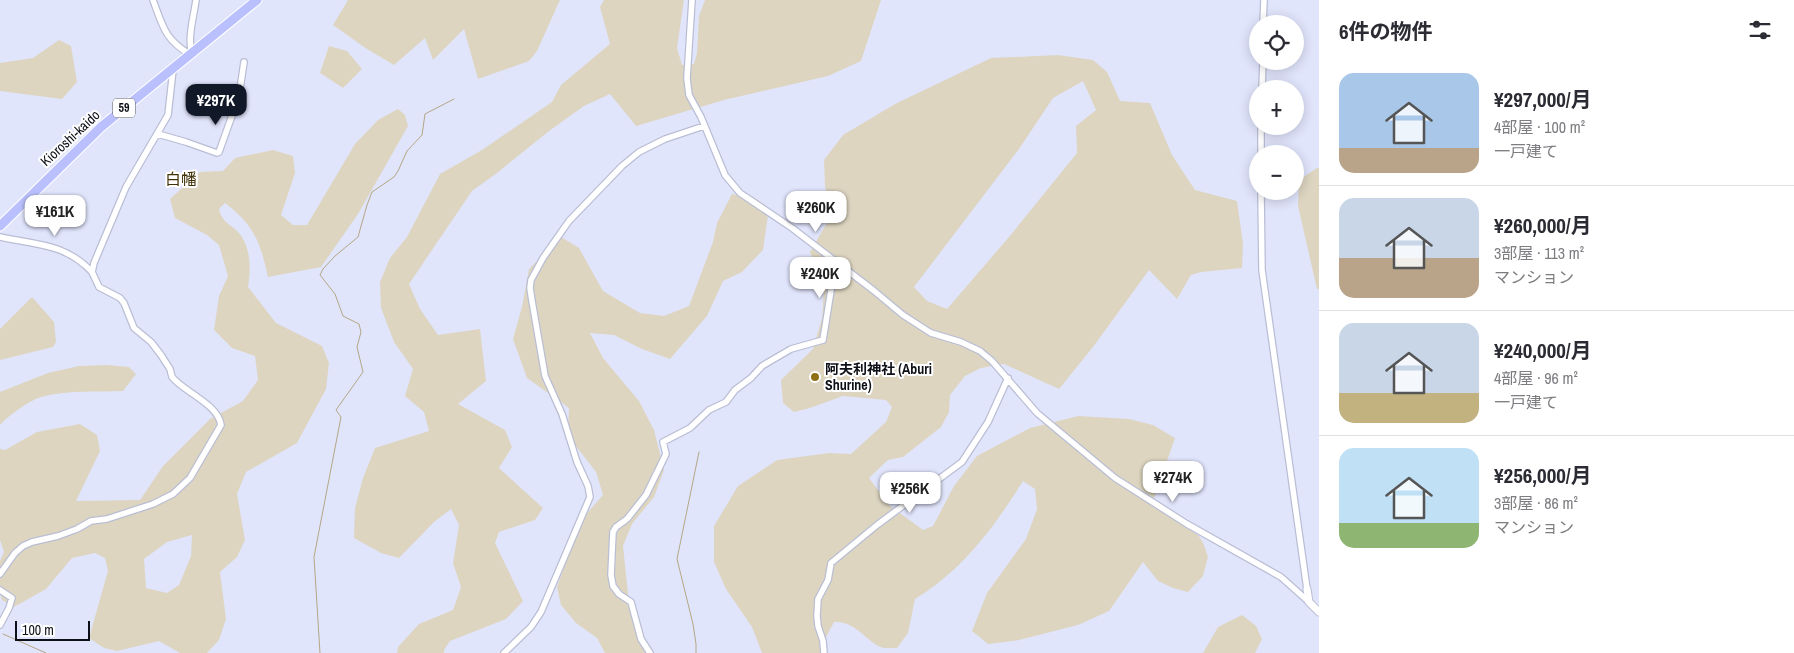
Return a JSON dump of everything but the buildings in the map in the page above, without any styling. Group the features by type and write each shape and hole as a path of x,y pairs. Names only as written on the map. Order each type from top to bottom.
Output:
{"main road":[{"name":"Kioroshi-kaido","path":"0,226 91,136 257,0"}],"street":[{"path":"153,0 169,37 176,46 192,54"},
{"path":"192,54 191,42 196,0"},
{"path":"692,0 687,78 690,95 725,175 740,193 792,228 903,315 931,333 961,342 980,351 1008,378 1037,413 1115,478 1187,524 1281,577 1319,612"},
{"path":"1263,15 1264,0"},
{"path":"158,134 217,153 219,152 239,96 244,62"},
{"path":"92,272 126,187 168,115 172,70"},
{"path":"504,653 531,626 541,612 590,497 588,486 577,462 562,414 546,376 532,301 531,280 568,220 622,166 639,152 665,139 704,126"},
{"path":"1262,200 1262,270 1309,602"},
{"path":"0,237 40,243 55,247 74,256 92,272 99,287 120,298 124,303 134,328 151,342 170,369 172,377 198,396 219,417 222,425 190,478 173,494 153,504 107,519 91,521 58,536 23,546 15,553 0,574"},
{"path":"650,653 641,638 631,602 619,594 613,586 613,532 616,527 627,519 646,495 666,454 663,442 690,428 709,410 726,402 735,390 751,378 762,366 791,349 823,340 832,284 838,264"},
{"path":"824,653 817,616 818,600 828,580 831,563 877,525 962,462 988,422 1008,378"},
{"path":"0,590 12,598 0,625"}],"shaded area":[{"path":"348,0 560,0 537,51 529,61 478,79 464,29 433,60 425,38 394,65 333,25"},
{"path":"604,0 684,0 677,48 682,65 694,64 697,53 699,16 705,0 881,0 861,61 828,76 724,100 636,126 610,94 584,106 472,191 409,284 420,309 438,335 480,329 486,381 458,404 505,430 512,447 499,468 543,508 535,520 499,532 495,543 523,601 506,619 450,641 444,653 397,653 398,647 419,624 453,610 461,587 453,563 459,525 451,509 434,522 399,558 381,553 354,538 355,508 363,478 375,448 429,431 424,412 405,396 413,369 394,342 381,308 380,282 390,258 407,237 440,174 482,150 552,102 561,85 610,44 600,7"},
{"path":"59,40 71,46 77,82 62,99 0,91 0,63 33,58"},
{"path":"329,46 347,51 362,69 343,88 320,73"},
{"path":"1058,55 1093,60 1107,72 1120,101 1150,103 1172,155 1195,190 1237,201 1243,244 1242,268 1201,272 1191,275 1177,299 1149,270 1093,347 1059,389 1004,364 981,368 965,376 950,395 949,412 941,427 903,457 888,460 869,478 889,505 923,530 933,526 954,486 977,456 1030,428 1078,416 1129,419 1153,425 1175,438 1152,504 1199,536 1208,557 1203,576 1188,592 1158,581 1143,562 1109,611 1078,625 1019,640 988,644 972,631 987,593 1026,539 1037,509 1035,489 1023,481 989,531 976,546 948,575 915,599 908,633 897,648 880,647 847,624 834,622 823,643 821,653 762,653 752,627 726,589 714,562 714,526 738,486 777,460 829,453 851,454 886,422 892,407 886,400 843,396 794,412 783,403 781,380 813,349 822,318 824,290 810,252 832,214 825,186 824,160 843,135 895,104 991,58","holes":["1083,81 1096,110 1076,126 1077,153 1009,237 947,309 927,301 914,287 1019,149 1053,98"]},
{"path":"398,109 405,115 408,126 358,214 321,267 268,277 259,244 250,227 225,203 219,209 223,218 239,233 246,245 250,266 248,287 276,323 322,346 329,363 326,389 297,443 246,472 237,494 245,540 237,557 220,572 226,619 219,640 207,653 180,653 159,641 117,651 104,648 89,638 108,571 105,558 95,553 72,558 46,589 14,607 2,600 0,593 0,561 4,552 0,540 0,449 5,450 37,432 80,424 97,435 100,451 76,501 140,500 163,466 210,419 243,401 258,380 255,356 232,348 214,330 219,296 228,276 219,245 207,235 175,218 170,199 200,172 223,171 235,158 273,150 293,156 295,173 281,215 293,225 307,225 355,144 378,120","holes":["192,535 191,556 179,585 167,593 146,588 144,559 167,542"]},
{"path":"1319,168 1319,289 1317,289 1298,206 1298,200 1304,200 1304,177"},
{"path":"732,194 755,198 769,208 763,250 742,272 723,281 707,316 670,359 642,349 614,335 590,333 603,358 639,401 654,430 664,470 654,497 632,524 623,546 630,613 645,653 605,653 597,638 576,623 561,605 557,587 581,520 603,495 596,472 572,441 568,429 569,408 527,378 513,339 522,307 529,269 561,237 579,248 603,291 640,313 664,316 689,306 713,242 717,223"},
{"path":"32,297 54,322 56,342 53,347 0,360 0,329"},
{"path":"107,365 129,367 136,374 123,391 71,392 41,397 19,409 0,425 0,392 48,373 79,366"},
{"path":"1242,615 1256,626 1262,639 1255,653 1203,653 1218,627"}],"waterway":[{"path":"320,653 314,557 341,417 336,410 363,372 357,347 361,332 359,324 343,316 335,294 320,275 335,256 358,237 372,192 394,177 407,151 422,135 425,114 454,99"},
{"path":"696,653 693,624 677,559 699,452"},
{"path":"3,634 46,653"}],"place":[{"name":"阿夫利神社 (Aburi Shurine)","path":"815,377"}],"district":[{"name":"白幡","path":"181,179"}]}
